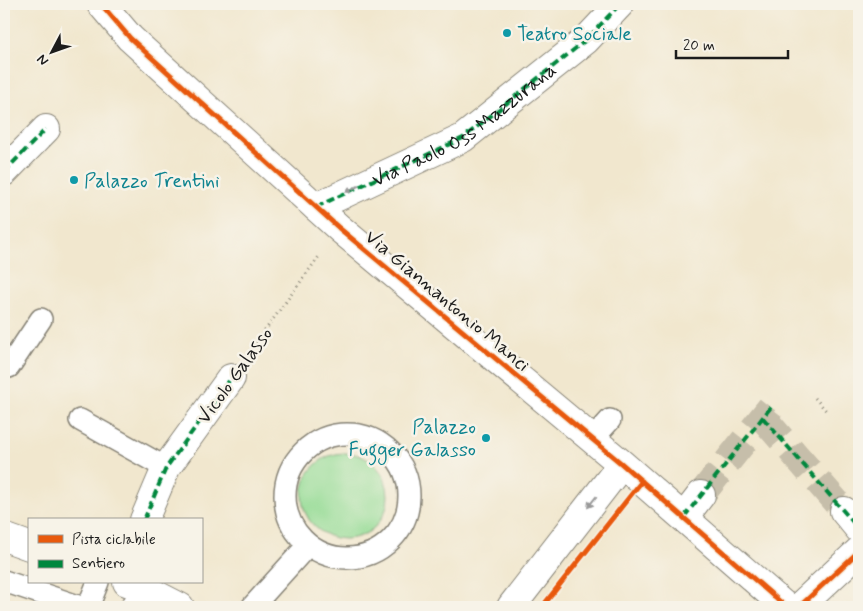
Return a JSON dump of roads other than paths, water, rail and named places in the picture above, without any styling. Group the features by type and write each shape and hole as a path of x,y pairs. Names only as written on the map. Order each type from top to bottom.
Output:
{"street":[{"name":"Via Giannantonio Manci","path":"101,4 130,38 316,207 622,464 786,607"},
{"name":"Via Paolo Oss Mazzurana","path":"316,207 464,138 586,40 620,4"},
{"path":"4,172 19,150 46,129"},
{"name":"Vicolo Galasso","path":"145,518 166,468 231,378"},
{"path":"510,607 622,464"},
{"path":"684,517 701,495"},
{"path":"4,537 28,546"},
{"path":"799,607 859,551"},
{"path":"135,593 180,607"}],"lane":[{"path":"4,363 9,367 40,319"},
{"path":"80,420 166,468"},
{"path":"592,440 610,420"},
{"path":"340,434 361,436 380,444 395,458 406,475 409,495 406,515 397,533 383,547 365,556 345,559 326,555 308,545 294,529 286,510 285,489 291,469 303,452 320,440 340,434"},
{"path":"252,607 308,545"},
{"path":"4,580 81,607"},
{"path":"88,607 97,584"}],"tunnel":[{"path":"701,495 771,407"},
{"path":"763,418 844,511"}],"place":[{"name":"Teatro Sociale","path":"507,33"},
{"name":"Palazzo Trentini","path":"74,180"},
{"name":"Palazzo Fugger Galasso","path":"486,438"}]}
